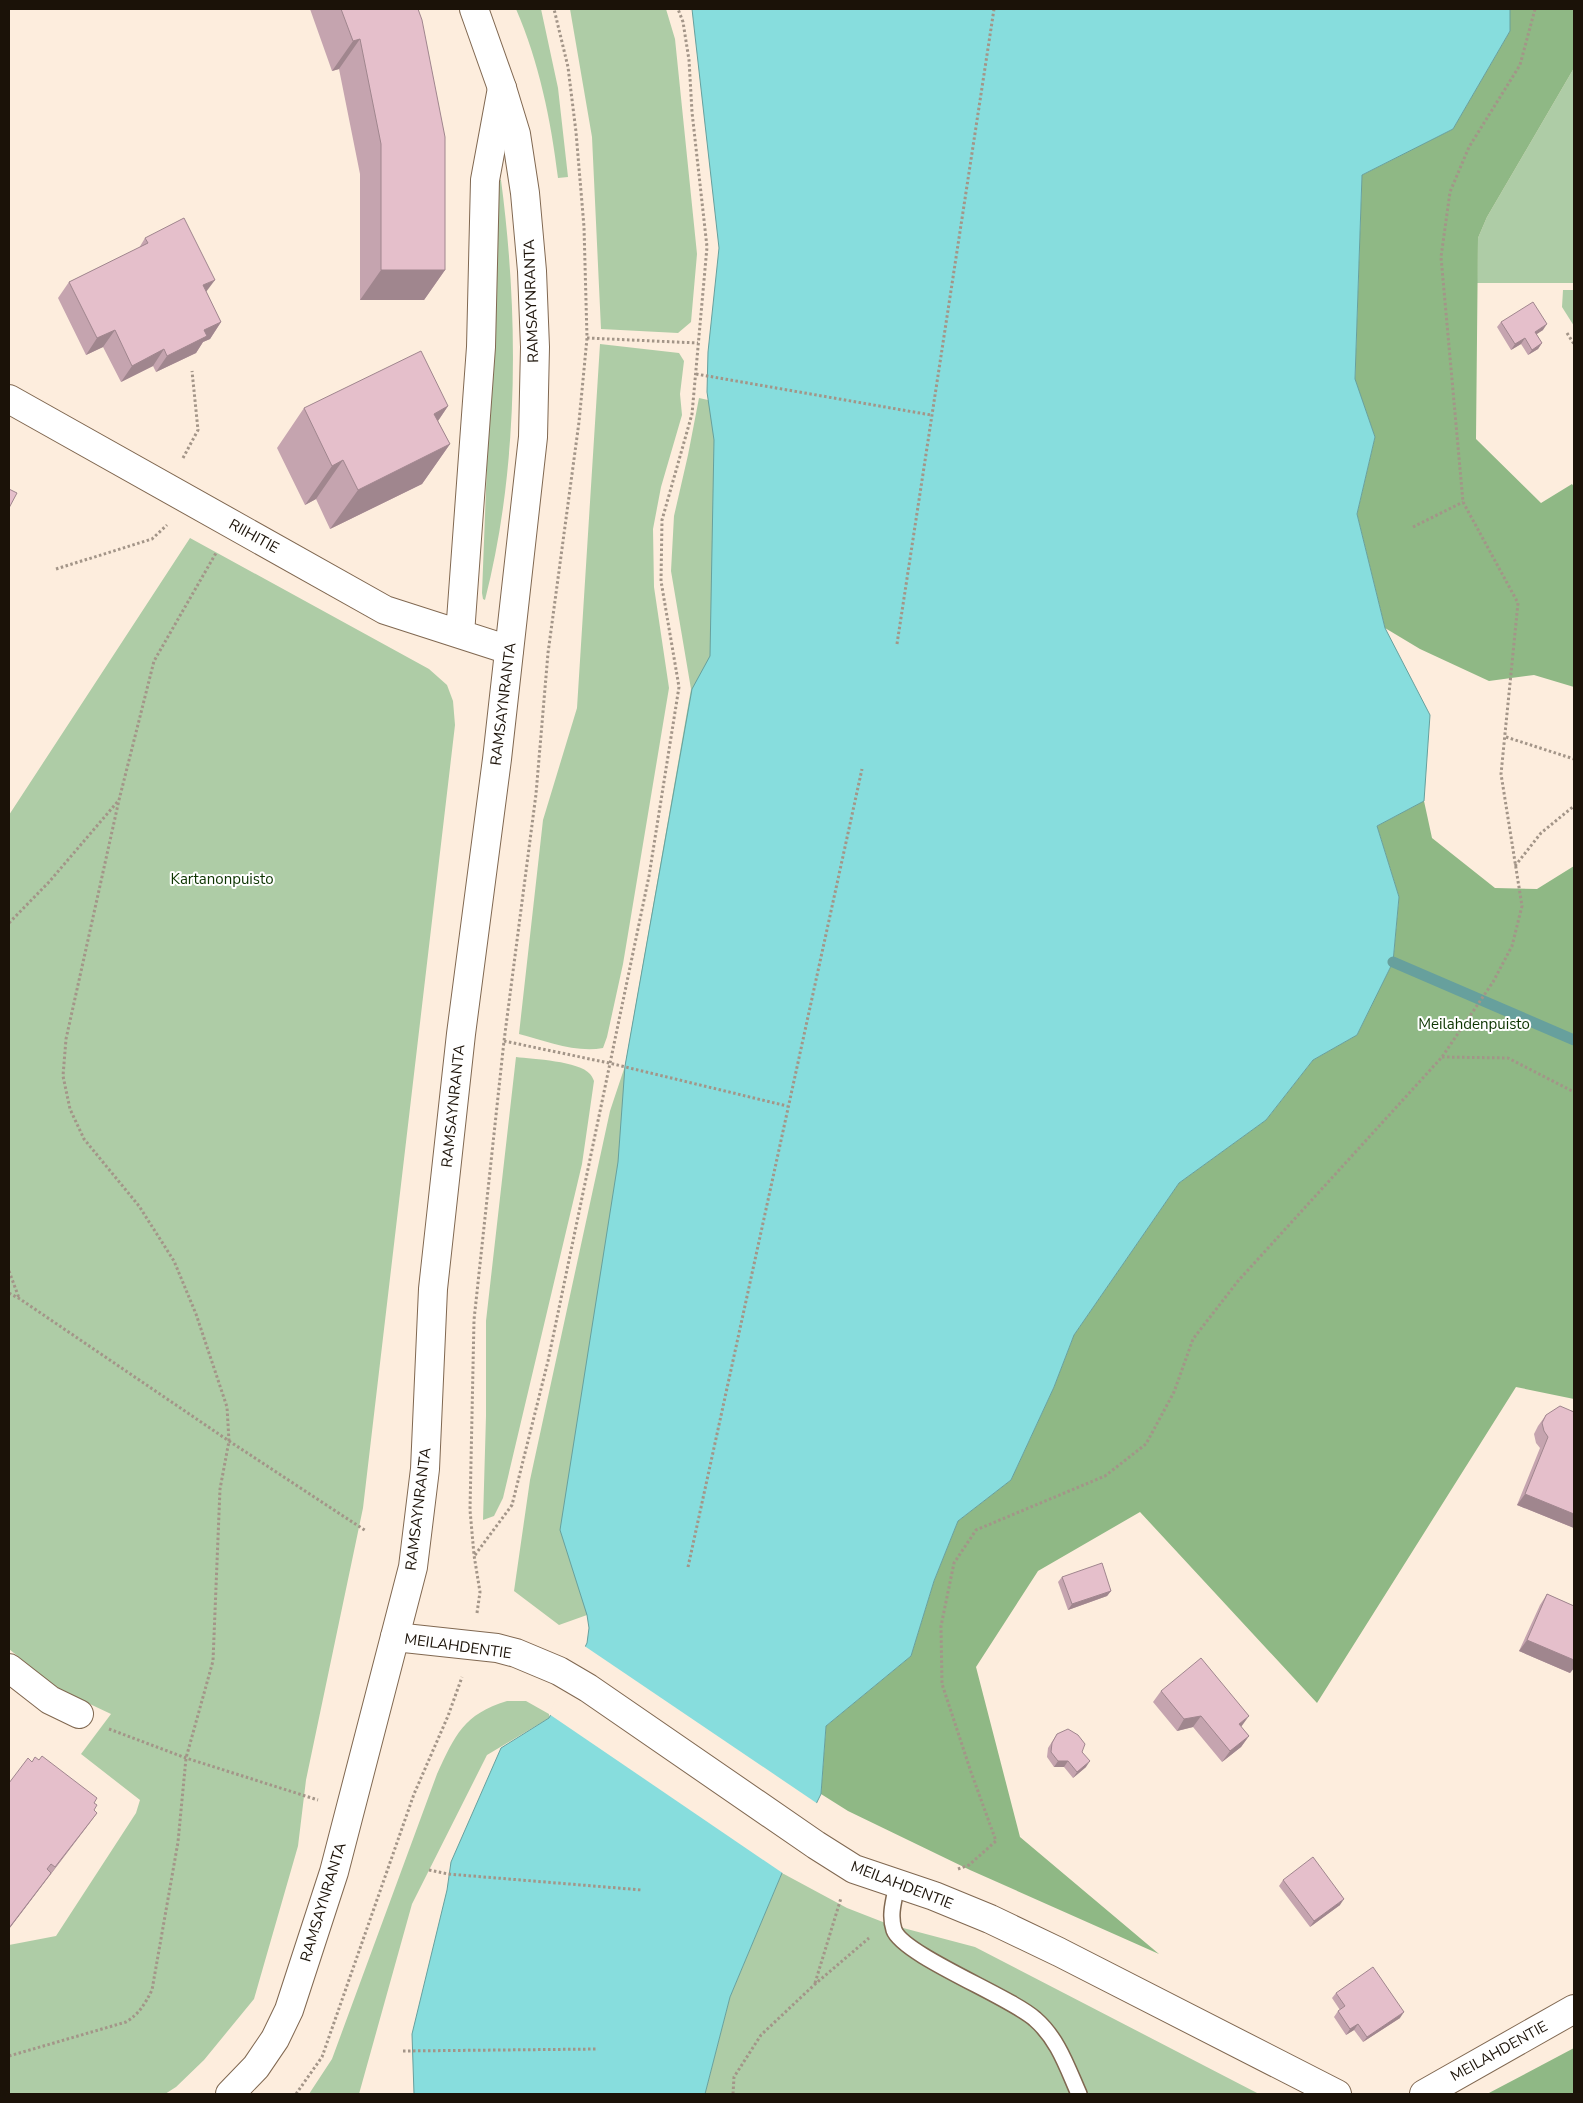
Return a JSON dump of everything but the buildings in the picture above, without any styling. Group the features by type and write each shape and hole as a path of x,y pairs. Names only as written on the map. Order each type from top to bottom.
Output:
{"street":[{"name":"RAMSAYNRANTA","path":"230,2094 256,2067 275,2039 289,2010 334,1872 413,1567 423,1479 434,1279 461,1034 509,650 533,438 535,348 532,271 525,193 516,134 474,9"},
{"name":"RAMSAYNRANTA","path":"460,634 481,347 485,180 502,88"},
{"name":"RIIHITIE","path":"9,399 385,610 509,650"},
{"name":"MEILAHDENTIE","path":"395,1637 497,1648 516,1653 559,1671 588,1688 816,1845 854,1869 934,1896 990,1918 1337,2094"},
{"path":"9,1668 50,1700 79,1714"},
{"name":"MEILAHDENTIE","path":"1424,2094 1574,2010"}],"lane":[{"path":"897,1885 891,1913 894,1932 904,1942 1034,2018 1055,2041 1079,2094"}],"path":[{"path":"471,1646 480,1592 470,1510 474,1320 504,1041 536,794 548,653 580,422 586,338 584,227 576,132 568,68 554,9"},
{"path":"474,1555 512,1505 548,1361 649,876 679,687 661,581 662,520 692,414 707,247 692,112 689,60 683,22 678,9"},
{"path":"897,644 994,9"},
{"path":"952,1871 969,1866 996,1842 970,1772 942,1684 941,1626 954,1563 976,1530 1105,1476 1146,1444 1174,1392 1192,1339 1238,1281 1442,1057 1494,982 1512,946 1522,906 1501,774 1518,603 1463,502 1441,257 1450,192 1469,147 1520,65 1535,9"},
{"path":"1567,333 1574,344"},
{"path":"586,338 698,343"},
{"path":"56,569 152,539 173,519 177,493 198,430 192,371"},
{"path":"696,374 931,415"},
{"path":"1413,527 1463,502"},
{"path":"9,2056 126,2022 138,2015 146,2004 152,1990 178,1842 186,1758 213,1661 220,1489 229,1441 227,1407 196,1314 174,1261 139,1206 84,1139 70,1109 63,1076 66,1039 119,800 154,661 204,572 234,525"},
{"path":"1506,737 1574,759"},
{"path":"688,1567 862,769"},
{"path":"9,923 49,882 119,800"},
{"path":"1515,866 1541,833 1574,806"},
{"path":"504,1041 609,1063 787,1106"},
{"path":"1442,1057 1508,1058 1574,1092"},
{"path":"9,1271 20,1299"},
{"path":"9,1294 20,1299 229,1441 366,1531"},
{"path":"296,2094 322,2057 414,1794 448,1716 460,1683"},
{"path":"79,1714 114,1731 186,1758 317,1800"},
{"path":"429,1870 448,1874 642,1890"},
{"path":"814,1985 842,1893"},
{"path":"733,2094 734,2077 761,2035 814,1985 870,1938 891,1913"},
{"path":"403,2051 598,2049"}],"green space":[{"path":"516,9 541,9 558,88 568,177 558,178 552,135 538,70"},
{"path":"570,9 666,9 675,39 697,254 691,322 678,333 601,329 592,137"},
{"path":"1510,9 1574,9 1574,68 1487,217 1478,238 1476,439 1541,503 1572,484 1574,487 1574,687 1534,675 1489,681 1420,649 1385,628 1357,514 1375,437 1355,380 1362,175 1453,129 1510,31"},
{"path":"1574,68 1574,283 1477,283 1478,238 1487,217"},
{"path":"498,179 501,180 511,284 512,391 510,445 504,497 496,549 485,600 482,593"},
{"path":"1563,290 1574,290 1574,326 1562,307"},
{"path":"600,344 679,353 684,361 680,394 682,415 661,487 653,529 654,587 669,688 623,964 607,1037 603,1048 582,1049 561,1046 519,1034 543,820 577,708"},
{"path":"699,398 726,404 766,435 587,1615 559,1625 514,1591 530,1480 610,1111 625,1066 691,689 671,571 674,516"},
{"name":"Kartanonpuisto","path":"190,538 429,669 447,685 453,701 455,725 363,1508 306,1780 298,1846 254,1999 204,2060 176,2087 165,2094 9,2094 9,1945 56,1936 136,1813 140,1800 81,1754 111,1714 58,1689 9,1649 9,815"},
{"name":"Meilahdenpuisto","path":"1424,801 1432,838 1495,888 1537,889 1574,866 1574,1399 1516,1387 1317,1703 1140,1512 1038,1571 976,1667 1020,1837 1159,1954 970,1870 848,1811 821,1794 826,1726 911,1656 934,1581 958,1521 1011,1480 1054,1387 1074,1335 1179,1183 1266,1120 1313,1060 1357,1035 1393,962 1399,897 1377,826"},
{"path":"516,1057 555,1061 576,1066 590,1074 594,1081 582,1164 503,1498 494,1516 483,1520 486,1321"},
{"path":"507,1701 526,1701 549,1714 549,1718 487,1755 412,1904 359,2094 309,2094 332,2059 437,1774 449,1748 463,1728 480,1712"},
{"path":"782,1873 847,1908 888,1924 975,1947 1259,2094 705,2094 730,1997"},
{"path":"1574,2048 1574,2094 1487,2094"}],"water":[{"path":"692,9 1510,9 1510,31 1453,129 1362,175 1355,379 1375,437 1357,514 1385,628 1430,715 1424,801 1377,826 1399,897 1393,962 1357,1035 1313,1060 1266,1120 1179,1183 1074,1335 1054,1387 1011,1480 958,1521 934,1581 911,1656 826,1726 821,1794 782,1873 730,1997 705,2094 414,2094 412,2034 447,1890 451,1862 501,1748 549,1718 587,1643 589,1628 587,1615 560,1530 618,1162 625,1066 692,689 710,656 714,440 707,392 708,352 719,248"}],"pier":[{"path":"583,1645 818,1804 784,1874 549,1714"}],"waterway":[{"path":"1393,962 1574,1040"}]}
